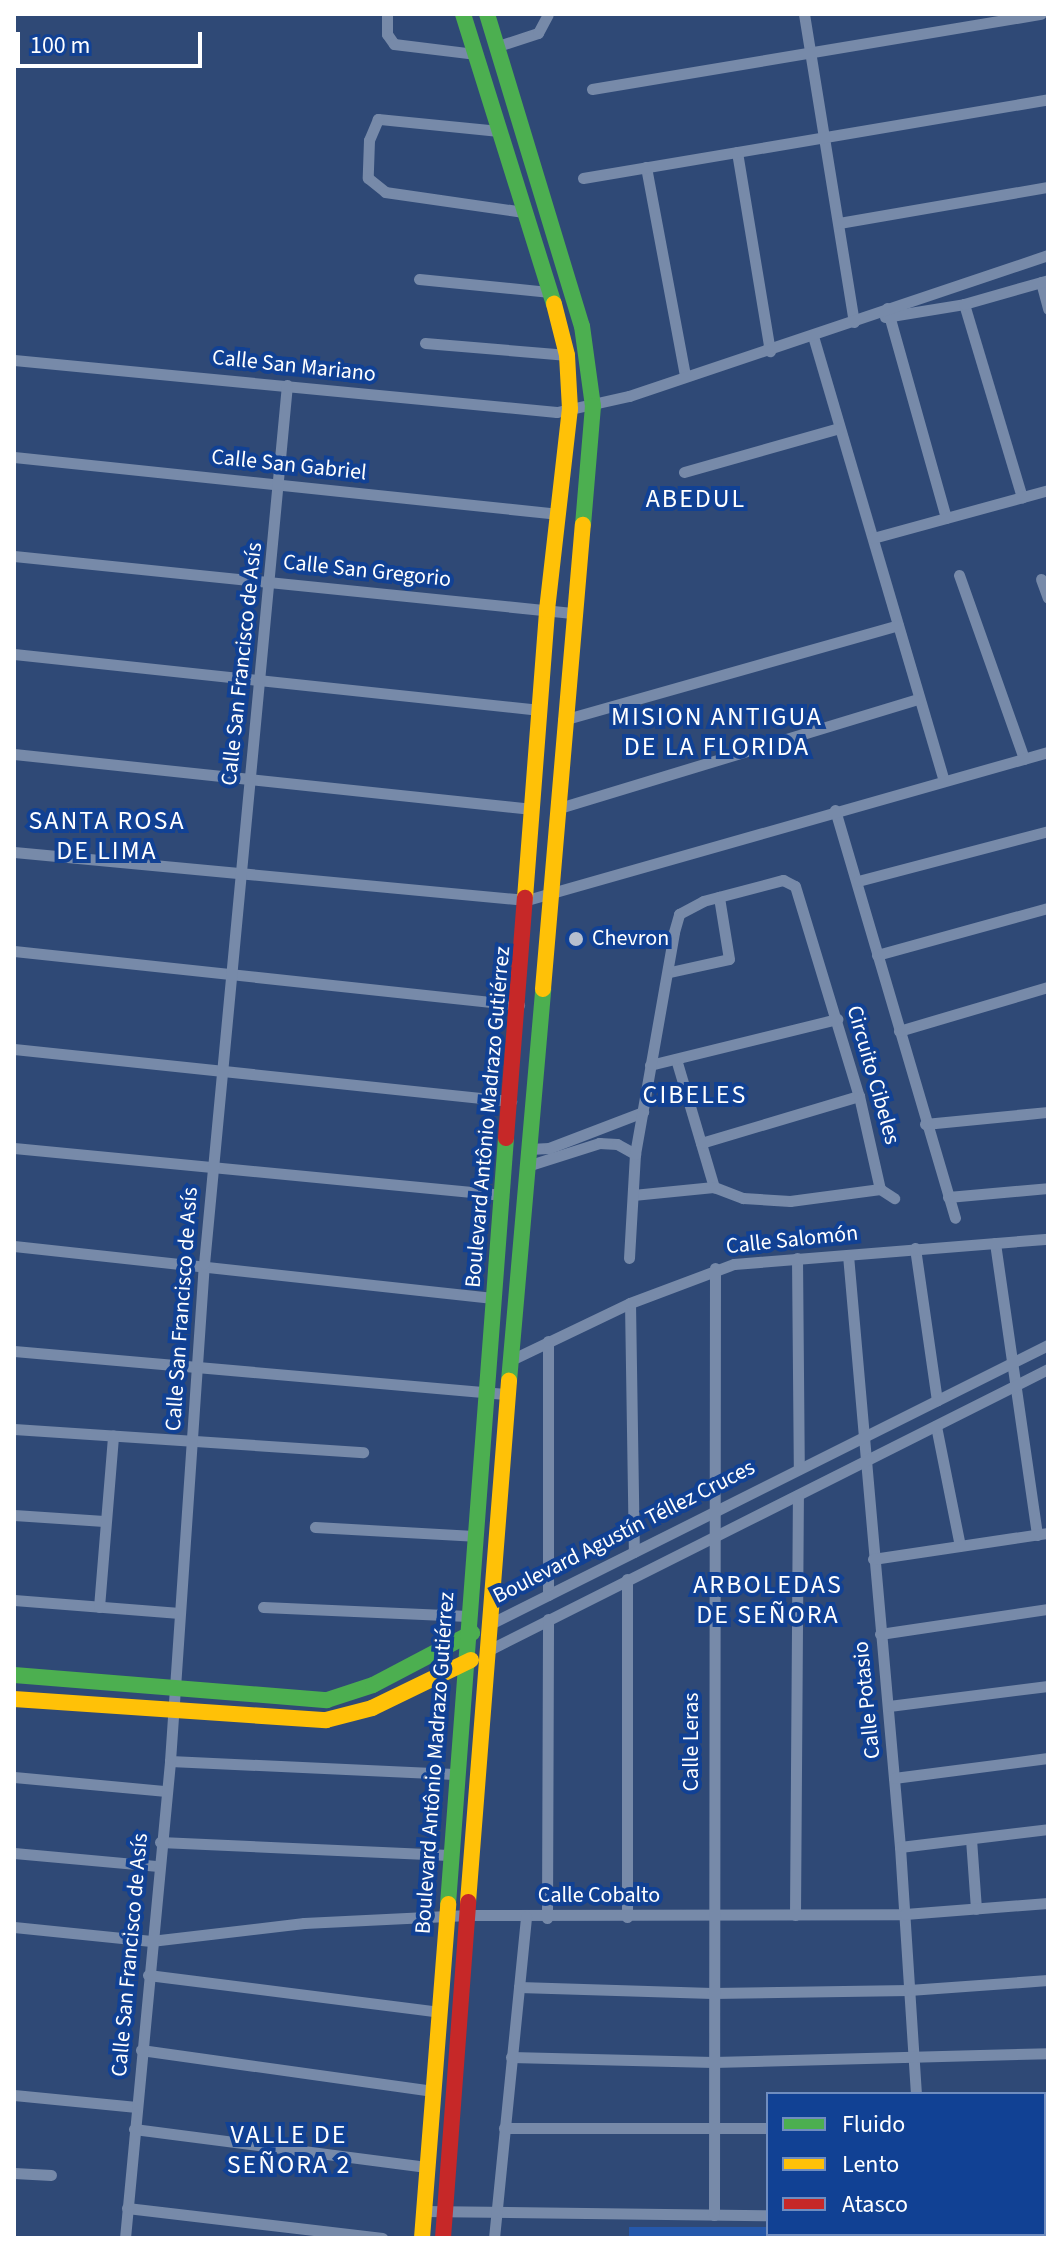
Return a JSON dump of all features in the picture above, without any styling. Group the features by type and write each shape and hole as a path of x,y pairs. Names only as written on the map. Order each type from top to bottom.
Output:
{"street":[{"path":"387,14 387,34 394,44 476,54"},
{"name":"Boulevard Antônio Madrazo Gutiérrez","path":"422,2238 440,2012 454,1774 519,1005 547,610 570,409 567,355 550,292 463,14"},
{"name":"Boulevard Antônio Madrazo Gutiérrez","path":"443,2238 488,1625 572,613 593,406 582,326 487,14"},
{"path":"498,46 538,33 548,14"},
{"path":"804,14 854,322"},
{"path":"592,89 1041,14"},
{"path":"583,178 1048,99"},
{"path":"499,131 378,119 369,140 368,178 385,192 524,212"},
{"path":"737,152 770,351"},
{"path":"646,167 685,376"},
{"path":"839,223 1048,187"},
{"path":"889,313 1048,255"},
{"path":"419,279 550,292"},
{"path":"889,313 964,304 1044,281 1048,309"},
{"path":"964,304 1022,497"},
{"path":"889,313 946,518"},
{"name":"Calle San Mariano","path":"14,360 522,411 570,409 593,406 889,313"},
{"path":"813,336 943,779"},
{"path":"425,343 567,355"},
{"name":"Calle San Francisco de Asís","path":"125,2238 170,1761 204,1264 287,385"},
{"path":"684,472 839,428"},
{"name":"Calle San Gabriel","path":"14,457 559,514"},
{"path":"873,538 1048,490"},
{"name":"Calle San Gregorio","path":"14,556 572,613"},
{"path":"959,575 1024,759"},
{"path":"1041,579 1048,598"},
{"path":"563,720 898,625"},
{"path":"14,654 540,710"},
{"path":"556,809 919,699"},
{"path":"14,852 240,876 527,900 943,779 1048,752"},
{"path":"14,754 251,776 532,809"},
{"path":"835,810 955,1218"},
{"path":"858,881 1048,831"},
{"name":"Circuito Cibeles","path":"629,1258 635,1154 679,914 719,897 789,880 837,1019 859,1096 880,1189"},
{"path":"670,972 729,959 719,897"},
{"path":"877,955 1048,908"},
{"path":"14,951 519,1005"},
{"path":"899,1031 1048,987"},
{"path":"650,1065 837,1019"},
{"path":"14,1049 511,1101"},
{"path":"676,1059 714,1187"},
{"path":"701,1143 859,1096"},
{"path":"528,1158 643,1112"},
{"path":"925,1124 1048,1112"},
{"path":"528,1158 599,1143 622,1145 635,1154"},
{"path":"14,1148 503,1195"},
{"path":"633,1195 714,1187 764,1201 880,1189 894,1198"},
{"path":"948,1197 1048,1188"},
{"name":"Calle Salomón","path":"511,1360 630,1303 715,1268 797,1258 1048,1239"},
{"path":"873,1559 1043,1534 995,1243"},
{"path":"14,1246 204,1264 495,1298"},
{"path":"915,1248 937,1400"},
{"name":"Calle Potasio","path":"848,1255 873,1559 889,1706 916,2092"},
{"path":"797,1258 799,1469"},
{"name":"Calle Leras","path":"714,2215 711,1538 715,1268"},
{"path":"630,1303 634,1552"},
{"path":"548,1341 548,1595"},
{"name":"Boulevard Agustín Téllez Cruces","path":"14,1675 327,1700 373,1685 1048,1345"},
{"path":"14,1351 508,1394"},
{"name":"Boulevard Agustín Téllez Cruces","path":"14,1699 299,1719 348,1717 465,1663 1048,1369"},
{"path":"936,1426 960,1546"},
{"path":"14,1429 363,1452"},
{"path":"99,1607 113,1436"},
{"path":"795,1915 798,1495"},
{"path":"14,1515 104,1521"},
{"path":"315,1527 474,1536"},
{"path":"627,1579 627,1917"},
{"path":"14,1600 179,1613"},
{"path":"263,1607 468,1616"},
{"path":"880,1634 1048,1609"},
{"path":"547,1918 548,1619"},
{"path":"889,1706 1048,1686"},
{"path":"894,1778 1048,1758"},
{"path":"170,1761 454,1774"},
{"path":"14,1777 166,1791"},
{"path":"900,1847 1048,1829"},
{"path":"971,1839 976,1909"},
{"path":"160,1842 449,1855"},
{"path":"14,1853 158,1866"},
{"name":"Calle Cobalto","path":"14,1927 151,1941 304,1923 468,1915 547,1918 905,1914 1048,1903"},
{"path":"494,2238 526,1917"},
{"path":"148,1975 440,2012"},
{"path":"519,1987 712,1993 909,1990 1048,1980"},
{"path":"141,2050 433,2091"},
{"path":"511,2057 713,2062 1048,2053"},
{"path":"14,2095 136,2107"},
{"path":"504,2128 766,2128"},
{"path":"134,2129 427,2167"},
{"path":"14,2173 51,2175"},
{"path":"127,2208 382,2238"},
{"path":"423,2211 445,2214 766,2215"}],"shaded area":[{"path":"629,2227 766,2227 766,2236 782,2238 629,2238"}],"traffic: fast":[{"path":"463,14 554,304"},
{"path":"487,14 582,326 593,406 583,525"},
{"path":"509,1381 543,989"},
{"path":"448,1904 506,1138"},
{"path":"14,1675 327,1700 373,1685 472,1633"}],"traffic: slow":[{"path":"525,898 547,610 570,409 567,355 554,304"},
{"path":"543,989 583,525"},
{"path":"468,1902 509,1381"},
{"path":"14,1699 326,1720 372,1708 471,1660"},
{"path":"422,2238 448,1904"}],"traffic: jam":[{"path":"506,1138 525,898"},
{"path":"443,2238 468,1902"}],"place":[{"name":"Chevron","path":"576,939"}],"district":[{"name":"ABEDUL","path":"696,499"},
{"name":"MISION ANTIGUA DE LA FLORIDA","path":"717,732"},
{"name":"SANTA ROSA DE LIMA","path":"107,836"},
{"name":"CIBELES","path":"695,1095"},
{"name":"ARBOLEDAS DE SEÑORA","path":"768,1600"},
{"name":"VALLE DE SEÑORA 2","path":"289,2150"}]}
